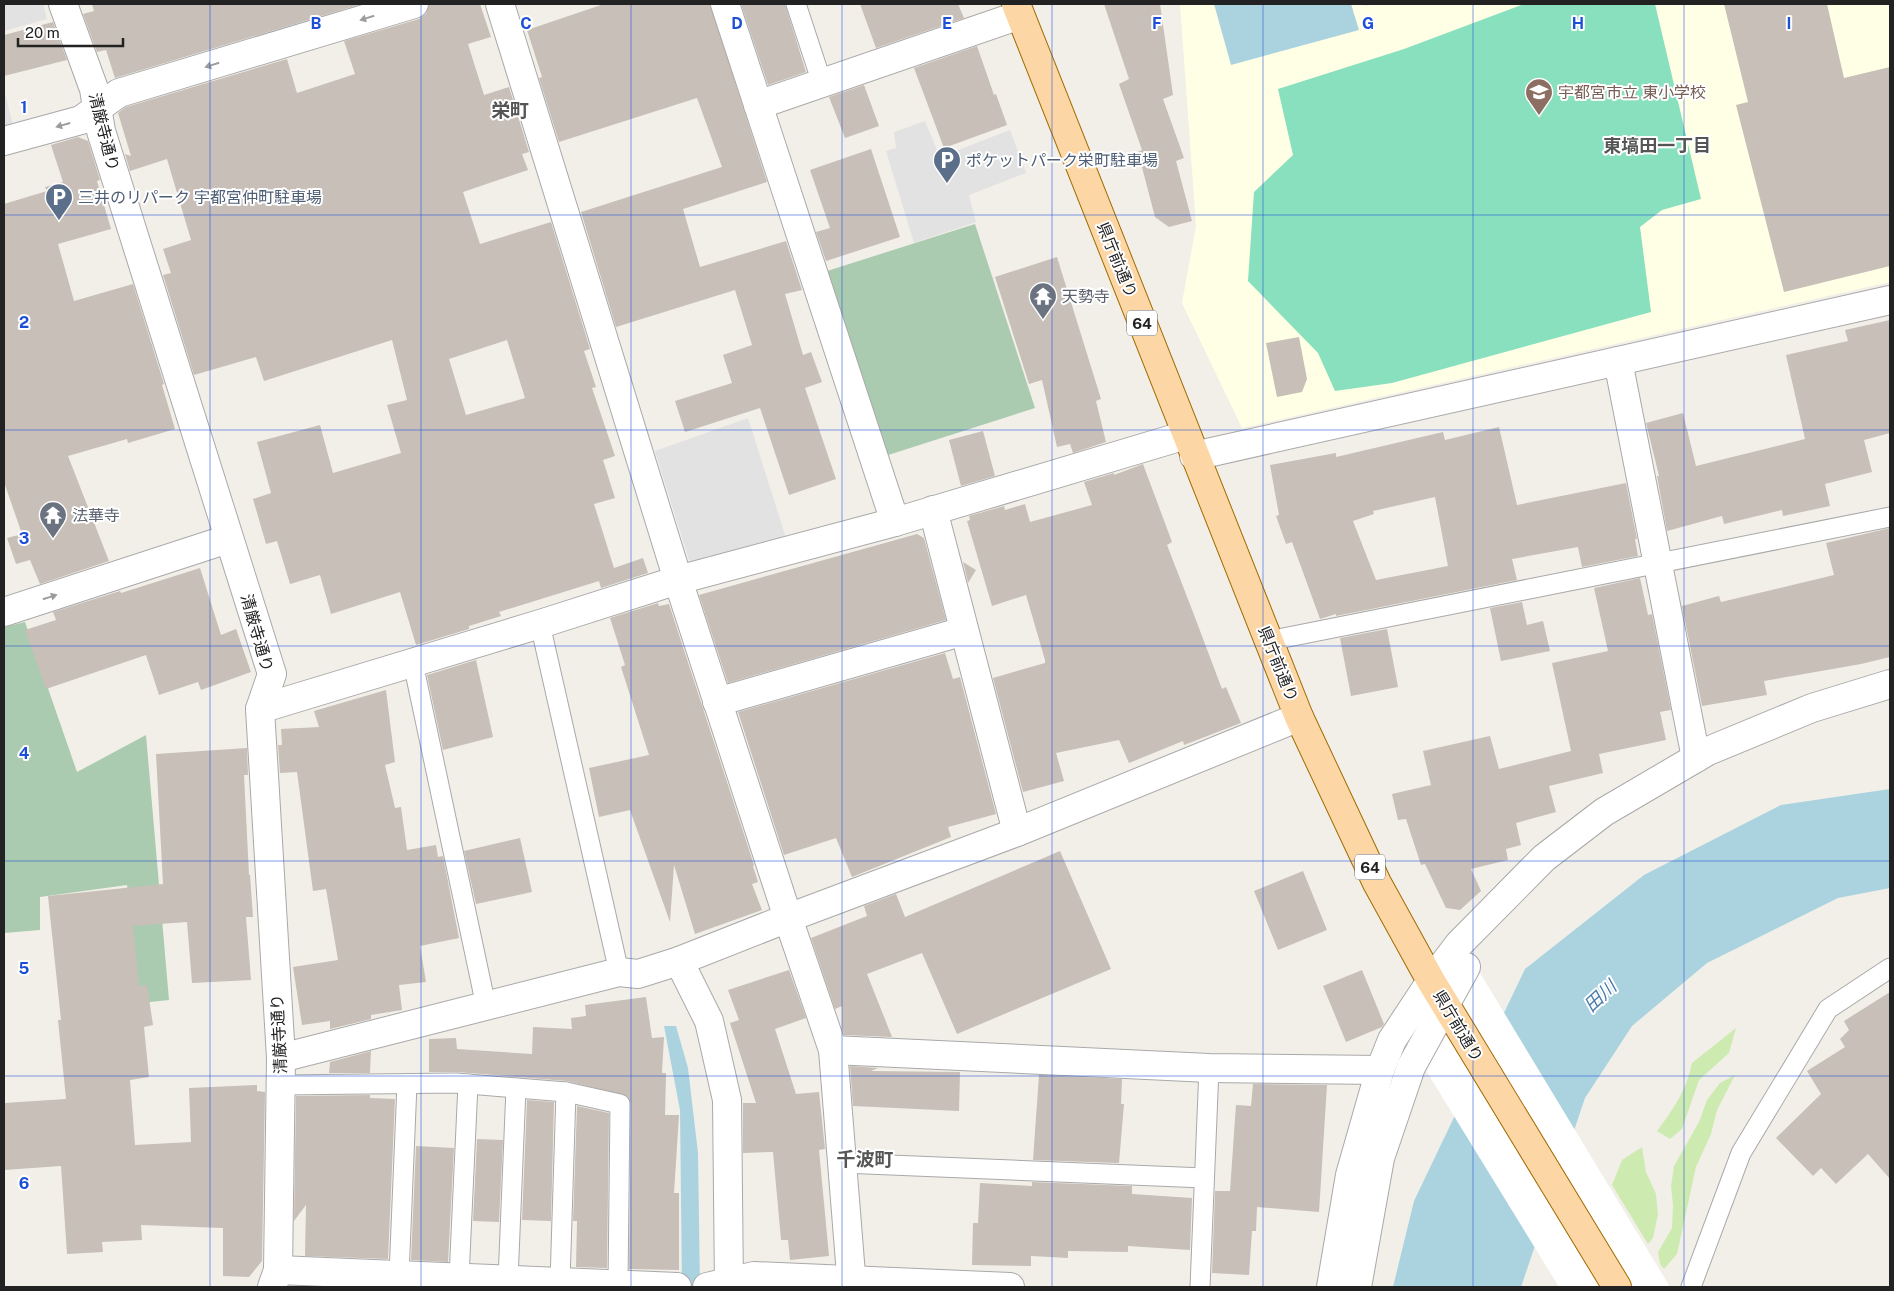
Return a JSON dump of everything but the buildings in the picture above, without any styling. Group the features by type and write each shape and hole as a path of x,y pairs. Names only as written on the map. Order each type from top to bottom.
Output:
{"main road":[{"name":"県庁前通り","path":"1018,10 1299,717 1377,883 1431,981 1617,1287"}],"street":[{"name":"清厳寺通り","path":"63,4 94,88 104,140 272,674 260,709 281,1058 275,1278"},
{"path":"4,142 81,120 119,93 414,4"},
{"path":"500,4 678,580 833,1050 852,1284"},
{"path":"725,4 895,522"},
{"path":"758,105 1018,10"},
{"path":"260,709 678,580 895,522 933,510 1190,445 1618,361 1890,300"},
{"path":"1618,361 1696,758"},
{"path":"933,510 1017,832"},
{"path":"4,612 228,539"},
{"path":"717,702 964,631"},
{"path":"1331,1287 1350,1175 1380,1070 1392,1040 1431,981 1459,944 1544,858 1604,812 1708,751 1812,708 1890,684"},
{"path":"281,1058 619,972 638,974 680,961 788,918 1017,832 1299,717"},
{"path":"680,961 709,1020 727,1100 721,1286 754,1276 852,1284 1010,1287"},
{"path":"1357,1287 1380,1158 1411,1067 1447,1009 1466,967"},
{"path":"833,1050 1209,1068 1380,1070"},
{"path":"275,1278 399,1275 677,1287"}],"lane":[{"path":"796,4 822,83"},
{"path":"1268,641 1890,517"},
{"path":"540,624 619,972"},
{"path":"413,663 486,1006"},
{"path":"1691,1287 1741,1152 1828,1008 1890,968"},
{"path":"1200,1287 1209,1068"},
{"path":"399,1275 407,1084"},
{"path":"281,1085 468,1084 566,1092 620,1104 618,1285"},
{"path":"459,1278 468,1084"},
{"path":"508,1280 516,1088"},
{"path":"560,1282 566,1092"},
{"path":"842,1164 1204,1178"}],"shaded area":[{"path":"4,4 43,4 47,19 4,31"},
{"name":"宇都宮市立 東小学校","path":"1180,4 1363,4 1364,6 1376,4 1890,4 1890,282 1242,428 1182,303 1196,226"},
{"path":"4,90 15,133 4,136"},
{"name":"ポケットパーク栄町駐車場","path":"925,121 940,157 1010,130 1026,173 969,195 976,222 914,243 886,151 896,148 894,132"},
{"path":"975,224 1035,408 882,457 824,272"},
{"path":"748,418 786,538 703,564 689,560 655,451"},
{"path":"25,622 77,772 146,735 169,1000 140,1003 127,885 40,897 40,930 4,933 4,627"}],"green space":[{"path":"1524,4 1655,4 1701,199 1662,210 1640,227 1651,312 1392,383 1335,391 1318,353 1248,281 1254,192 1293,155 1278,89 1404,49"},
{"path":"1736,1028 1729,1053 1699,1080 1682,1129 1670,1139 1657,1131 1679,1099 1687,1082 1692,1063"},
{"path":"1735,1075 1717,1110 1711,1134 1696,1167 1677,1254 1664,1269 1660,1264 1658,1252 1672,1228 1673,1205 1671,1186 1674,1166 1699,1122 1707,1100 1720,1083"},
{"path":"1642,1147 1646,1172 1656,1194 1658,1214 1653,1238 1648,1244 1612,1185 1622,1160"}],"water":[{"path":"1214,4 1351,4 1359,30 1231,65"},
{"name":"田川","path":"1890,789 1890,888 1838,898 1707,963 1632,1026 1585,1098 1521,1287 1393,1287 1414,1201 1525,969 1644,875 1781,805"},
{"path":"664,1026 676,1026 688,1068 698,1153 700,1287 682,1287 680,1110"}],"pier":[{"path":"1477,968 1670,1287 1559,1287 1422,1064"}],"place":[{"name":"宇都宮市立 東小学校","path":"1539,116"},
{"name":"ポケットパーク栄町駐車場","path":"947,184"},
{"name":"三井のリパーク 宇都宮仲町駐車場","path":"59,221"},
{"name":"天勢寺","path":"1043,320"},
{"name":"法華寺","path":"53,539"}],"district":[{"name":"栄町","path":"510,110"},
{"name":"東塙田一丁目","path":"1657,145"},
{"name":"千波町","path":"865,1159"}]}
